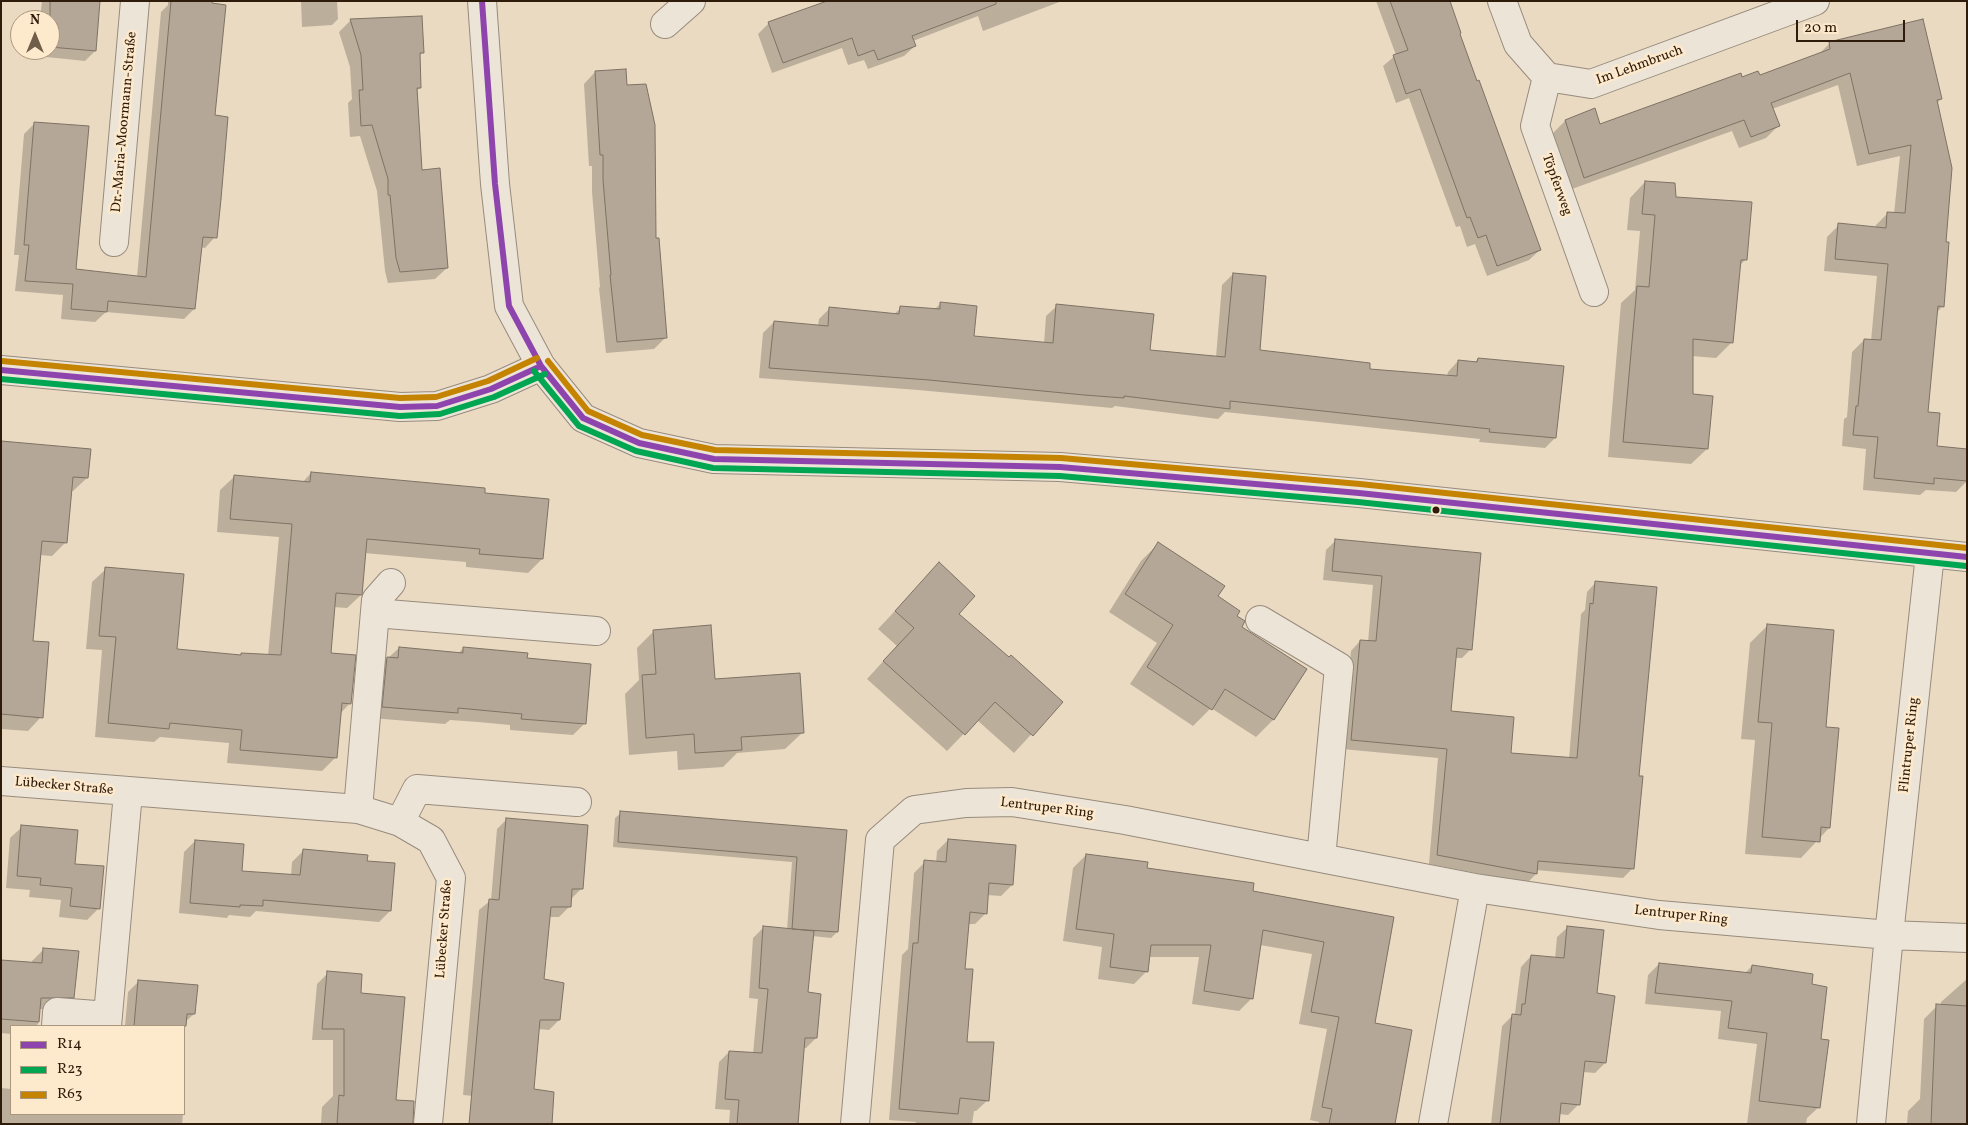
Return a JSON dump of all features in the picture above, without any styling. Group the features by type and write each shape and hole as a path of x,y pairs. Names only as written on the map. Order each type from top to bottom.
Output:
{"street":[{"name":"Dr.-Maria-Moormann-Straße","path":"114,242 135,1"},
{"path":"482,1 495,184 509,306 541,366 583,418 639,443 714,460 1060,467 1359,493 1967,557"},
{"path":"665,24 692,1"},
{"path":"1502,1 1518,44 1547,77"},
{"name":"Im Lehmbruch","path":"1547,77 1591,84 1815,1"},
{"name":"Töpferweg","path":"1547,77 1535,126 1594,292"},
{"path":"1,370 400,407 437,406 491,389 541,366"},
{"name":"Flintruper Ring","path":"1871,1124 1889,935 1930,554"},
{"path":"358,810 376,600 391,583"},
{"path":"375,613 596,632"},
{"path":"1260,620 1339,667 1322,858"},
{"name":"Lübecker Straße","path":"1,782 358,810 400,822 432,840 451,878 428,1124"},
{"path":"400,822 417,790 577,802"},
{"name":"Lübecker Straße","path":"56,1025 57,1012 108,1021 128,792"},
{"name":"Lentruper Ring","path":"855,1124 880,840 914,810 966,803 1012,802 1125,820 1474,888 1659,915 1889,935"},
{"path":"1433,1124 1474,888"},
{"path":"1889,935 1967,938"}],"building":[{"path":"50,1 100,1 96,51 60,48 60,10 50,10"},
{"path":"171,1 212,1 212,3 226,5 215,115 228,117 221,199 217,238 203,237 195,309 108,301 107,312 71,309 73,284 25,281 29,245 24,245 34,122 89,126 76,269 146,277"},
{"path":"827,1 996,1 996,4 912,36 916,46 878,60 874,50 858,56 852,38 783,63 768,22"},
{"path":"1390,1 1450,1 1477,81 1479,80 1541,250 1497,266 1486,235 1478,238 1470,217 1467,218 1420,89 1406,94 1393,55 1408,50"},
{"path":"422,16 424,53 420,53 421,88 417,88 422,170 440,168 448,268 400,272 396,258 390,195 388,195 388,179 372,125 361,126 359,90 363,90 361,55 350,19"},
{"path":"1923,19 1942,99 1937,100 1952,168 1946,242 1949,242 1944,307 1938,306 1928,412 1940,413 1937,446 1967,449 1967,481 1934,478 1934,484 1874,478 1878,437 1853,435 1856,406 1858,406 1864,339 1881,340 1888,264 1835,259 1838,223 1886,228 1887,212 1905,213 1911,145 1869,154 1850,73 1771,103 1780,126 1751,137 1744,120 1584,178 1565,120 1595,108 1600,124 1741,73 1742,77 1758,71 1760,75 1830,49 1829,42"},
{"path":"626,69 627,85 646,84 655,125 656,238 659,238 667,338 617,342 610,275 603,155 600,155 595,71"},
{"path":"1645,181 1675,183 1676,197 1752,202 1747,260 1741,260 1733,343 1693,339 1693,394 1713,396 1708,449 1623,442 1637,286 1649,287 1655,215 1642,214"},
{"path":"1233,273 1266,276 1260,350 1370,363 1370,369 1457,376 1458,360 1477,362 1478,358 1564,366 1556,438 1489,432 1490,429 1230,401 1230,409 1124,396 1124,398 1084,395 929,380 769,368 774,321 828,326 829,307 899,314 900,306 940,309 940,302 977,306 974,336 1053,343 1056,304 1154,314 1150,350 1225,357"},
{"path":"1,441 91,449 88,478 73,477 67,543 42,541 33,641 49,642 43,718 1,714"},
{"path":"311,472 485,488 485,493 549,499 543,559 479,554 480,549 367,539 362,595 336,593 331,653 356,655 351,704 342,703 337,758 240,750 242,730 170,723 169,729 108,723 116,637 99,636 105,567 184,574 177,649 241,655 241,653 281,655 292,524 230,519 234,475 310,482"},
{"path":"1335,539 1481,553 1472,650 1457,648 1451,711 1514,717 1511,753 1577,758 1590,603 1593,604 1595,581 1657,587 1639,776 1643,776 1634,869 1538,861 1537,874 1437,855 1447,749 1351,740 1360,640 1376,641 1382,576 1332,571"},
{"path":"1158,542 1225,586 1218,596 1240,611 1237,616 1245,621 1242,627 1307,669 1274,720 1225,689 1212,710 1147,667 1173,625 1125,594"},
{"path":"939,562 975,596 959,614 1009,657 1011,655 1063,702 1033,736 995,702 965,735 883,661 914,628 895,611"},
{"path":"1767,624 1834,630 1826,727 1839,728 1830,828 1821,827 1820,842 1762,837 1772,723 1758,722"},
{"path":"711,625 715,679 800,673 804,733 741,737 742,750 695,753 694,734 646,738 642,675 656,674 653,630"},
{"path":"399,647 463,653 463,647 528,653 527,658 591,664 586,724 521,719 522,714 458,708 458,713 382,707 387,657 398,658"},
{"path":"620,811 847,830 838,932 792,929 797,857 618,842"},
{"path":"506,818 588,825 583,889 572,889 571,907 551,907 544,979 564,983 560,1020 540,1020 534,1089 554,1092 552,1124 469,1124 489,899 499,900"},
{"path":"21,825 78,830 75,864 104,866 100,909 70,906 72,888 40,885 41,878 17,876"},
{"path":"948,839 1016,845 1013,885 989,883 987,914 970,912 965,969 973,969 967,1042 994,1042 989,1101 960,1098 958,1114 899,1109 913,943 918,943 924,860 946,862"},
{"path":"195,840 244,844 242,871 300,875 303,849 368,855 367,861 395,863 391,911 263,900 263,906 240,905 240,907 190,903"},
{"path":"1086,854 1148,862 1147,868 1254,883 1253,891 1394,917 1375,1023 1412,1030 1395,1124 1329,1124 1332,1109 1322,1107 1339,1017 1311,1012 1324,942 1263,930 1253,999 1204,991 1211,945 1151,945 1148,972 1110,967 1114,934 1076,929"},
{"path":"763,926 814,931 808,992 821,994 817,1038 805,1038 798,1124 737,1124 739,1100 725,1099 729,1051 762,1053 768,989 759,988"},
{"path":"1567,926 1604,930 1597,993 1615,996 1606,1063 1585,1061 1580,1105 1561,1103 1559,1124 1500,1124 1512,1014 1521,1015 1522,1004 1525,1004 1531,955 1564,958"},
{"path":"43,948 79,951 74,998 41,998 39,1022 1,1019 1,960 42,963"},
{"path":"1659,963 1751,973 1752,965 1813,974 1812,984 1827,987 1821,1039 1829,1040 1820,1108 1759,1101 1767,1033 1728,1028 1732,1001 1655,993"},
{"path":"327,971 362,974 361,993 405,997 396,1100 414,1101 413,1124 337,1124 339,1095 344,1096 344,1029 322,1029"},
{"path":"138,980 198,985 195,1014 187,1014 186,1026 134,1025"},
{"path":"1936,1004 1967,1006 1967,1124 1931,1124"}],"transit line":[{"name":"R14","path":"482,1 495,184 509,306 541,366 583,418 639,443 714,459 1060,467 1359,493 1967,557"},
{"name":"R63","path":"2,361 400,398 436,397 488,381 537,358"},
{"name":"R63","path":"548,361 588,411 642,435 715,450 1061,458 1360,484 1967,548"},
{"name":"R14","path":"1,370 400,407 437,406 491,389 541,366"},
{"name":"R23","path":"534,371 579,426 636,451 713,468 1060,476 1358,502 1966,566"},
{"name":"R23","path":"1,379 400,416 440,414 494,397 545,374"}]}
